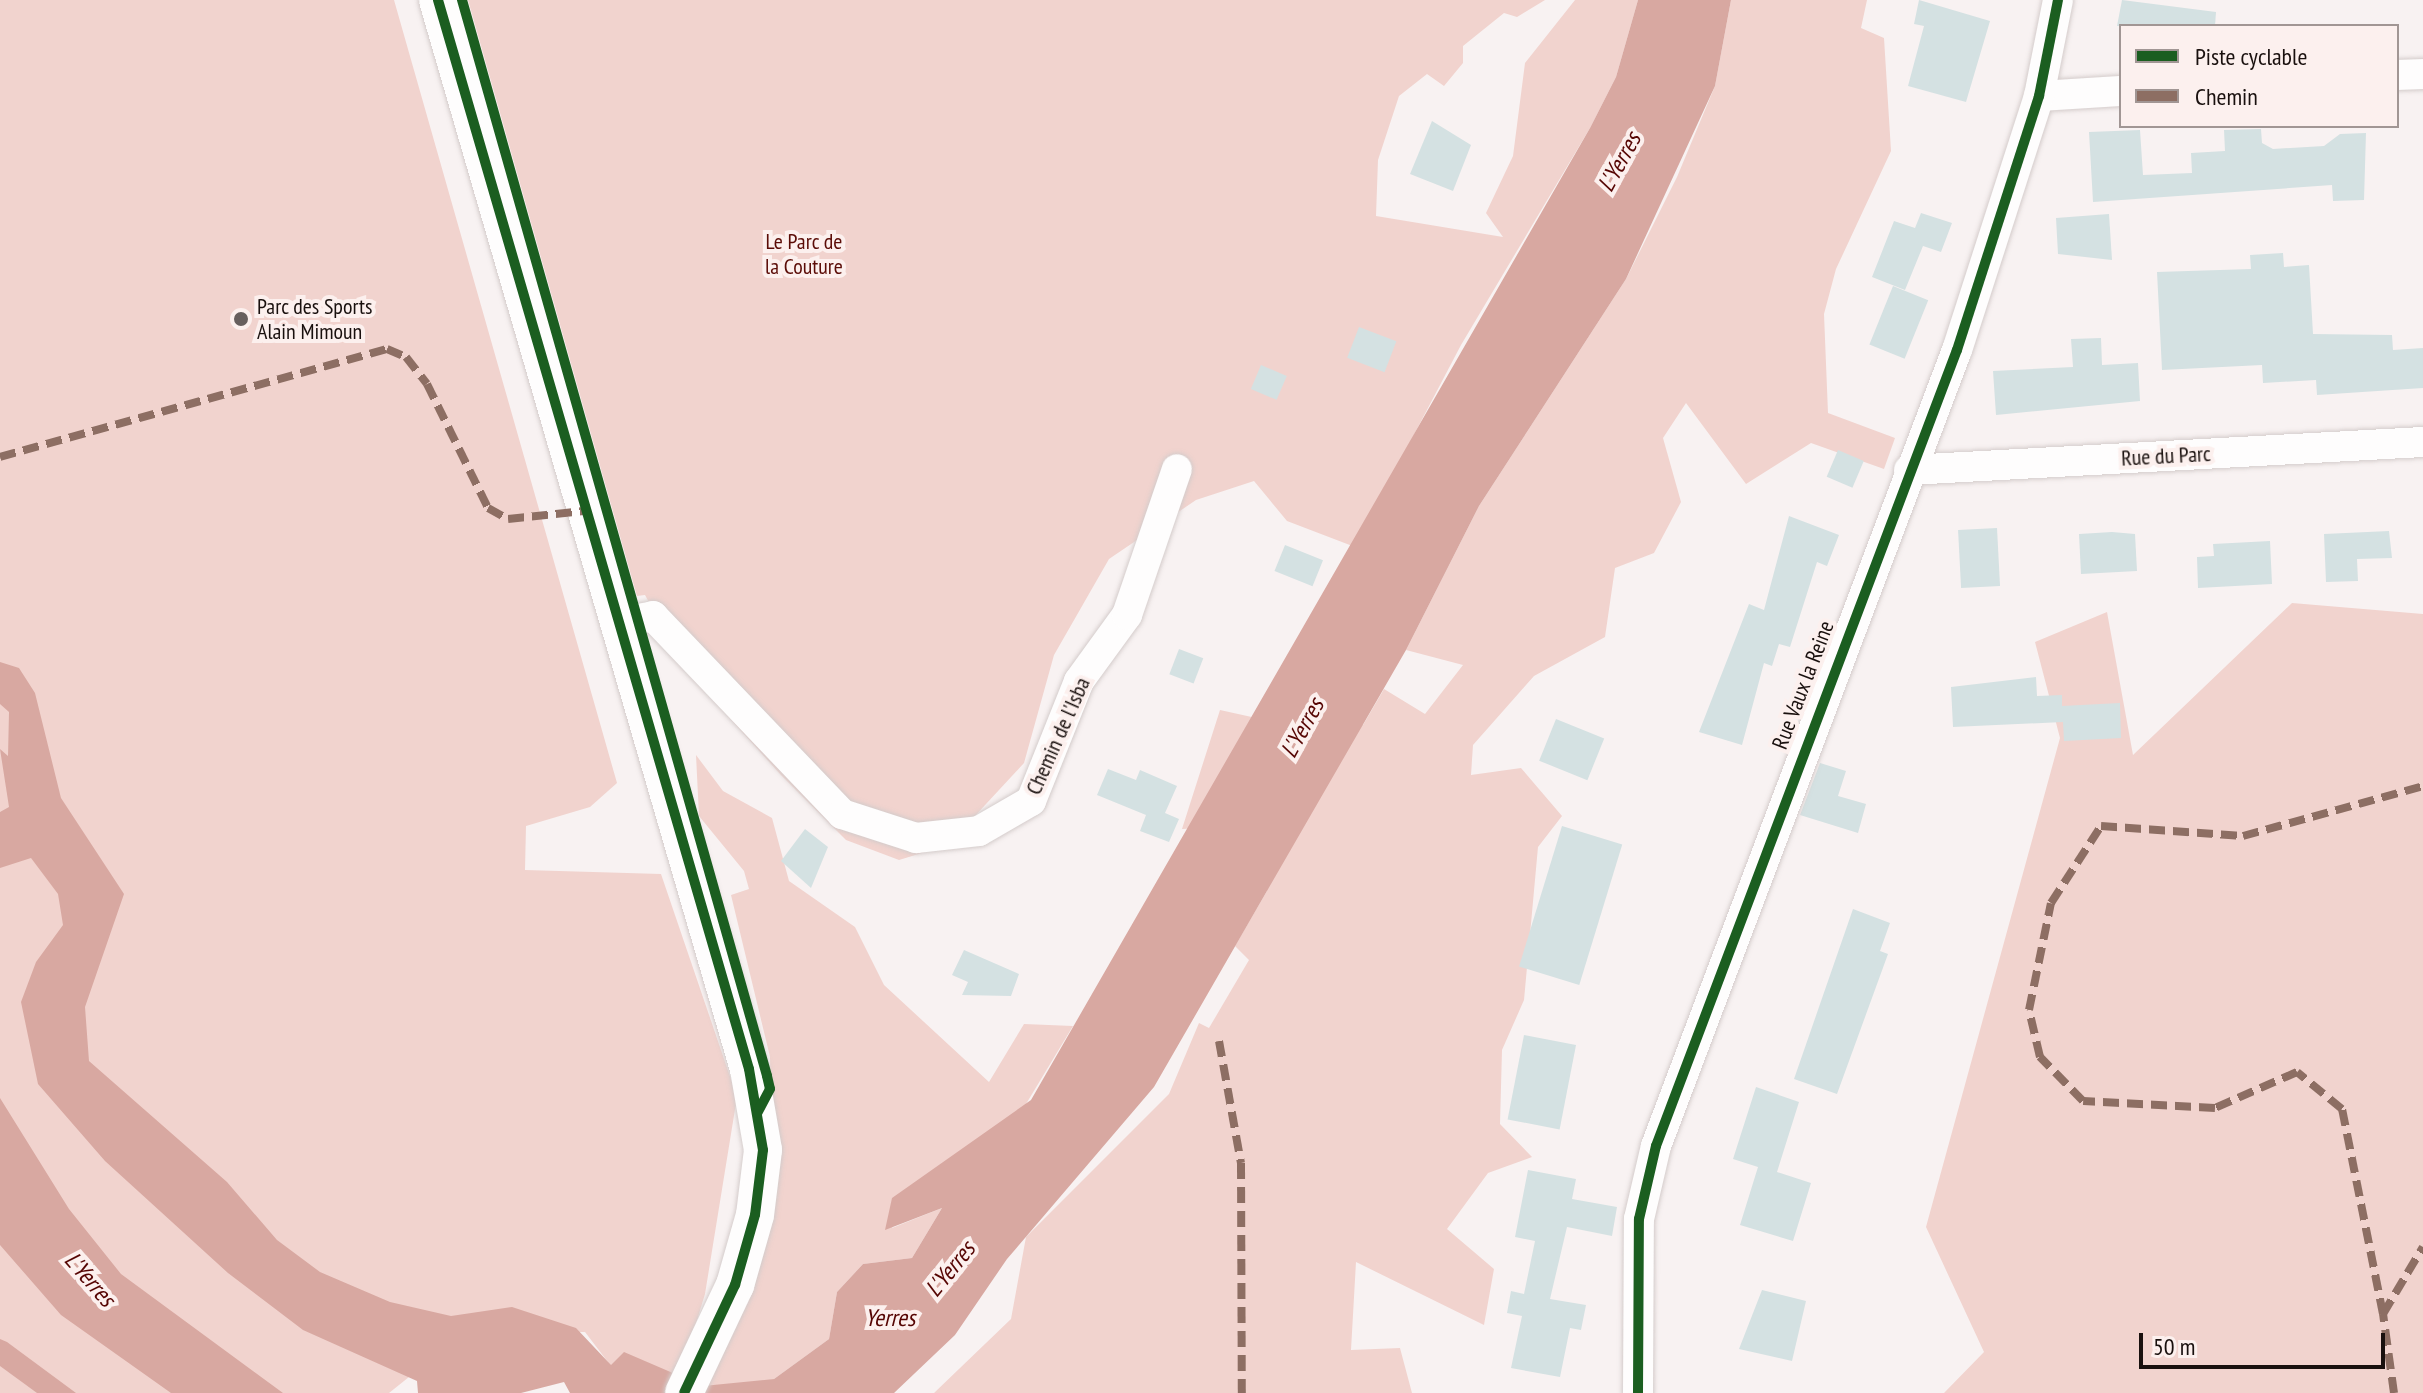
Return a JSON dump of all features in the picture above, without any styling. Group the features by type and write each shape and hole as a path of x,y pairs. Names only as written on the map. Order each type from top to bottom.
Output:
{"street":[{"path":"438,0 615,623 749,1069 763,1150 755,1215 735,1285 692,1379"},
{"name":"Rue Vaux la Reine","path":"1638,1393 1639,1219 1656,1146 1909,470 1957,350 2039,96 2058,0"},
{"path":"2399,75 2423,74"},
{"path":"2039,96 2119,91"},
{"name":"Rue du Parc","path":"1909,470 2423,442"},
{"name":"Chemin de l'Isba","path":"615,623 653,616 842,814 916,838 979,831 1031,801 1079,681 1127,615 1177,469"}],"green space":[{"path":"0,0 394,0 617,783 590,807 526,826 525,870 661,874 737,1097 705,1294 679,1379 611,1366 585,1332 464,1333 389,1393 0,1393"},
{"name":"Le Parc de la Couture","path":"468,0 1545,0 1517,17 1504,13 1463,46 1463,63 1444,86 1427,74 1399,96 1378,160 1376,216 1503,237 1486,213 1513,156 1525,63 1575,0 1638,0 1616,77 1590,128 1461,345 1355,547 1287,521 1254,481 1196,500 1109,559 1054,655 1024,763 948,845 899,860 846,840 781,775 687,671 645,595 637,596"},
{"path":"1731,0 1867,0 1861,28 1884,38 1891,151 1836,269 1824,314 1828,413 1895,438 1884,469 1811,443 1746,484 1686,403 1663,438 1681,502 1654,553 1615,568 1605,637 1534,676 1473,745 1471,775 1521,768 1562,816 1538,847 1524,1000 1502,1050 1500,1124 1532,1157 1488,1173 1447,1229 1494,1269 1484,1325 1356,1262 1351,1350 1400,1348 1412,1393 934,1393 1011,1319 1026,1237 1169,1094 1199,1023 1209,1028 1249,960 1235,946 1267,891 1225,827 1182,829 1220,710 1292,726 1363,725 1384,689 1425,714 1463,665 1406,650 1479,506 1626,279 1677,177 1715,86"},
{"path":"2292,603 2423,614 2423,1393 1944,1393 1984,1352 1926,1227 2060,738 2035,642 2107,612 2133,755"},
{"path":"696,755 723,791 772,818 789,881 855,927 884,985 989,1082 1024,1024 1073,1026 1023,1109 913,1185 892,1228 942,1208 912,1258 863,1264 837,1292 829,1339 774,1379 739,1387 703,1386 772,1177 770,1057 731,895 749,889 744,871 699,816"}],"water":[{"name":"Yerres","path":"1638,0 1731,0 1715,86 1626,279 1479,506 1406,650 1154,1087 1007,1259 955,1335 894,1393 570,1393 564,1382 521,1393 418,1393 417,1381 303,1330 228,1273 105,1161 38,1084 21,1002 36,962 63,925 58,894 31,858 0,868 0,812 9,807 0,749 8,756 9,712 0,704 0,662 19,668 35,693 61,798 124,894 85,1007 89,1061 227,1182 277,1240 320,1272 390,1302 451,1316 512,1307 576,1328 611,1365 624,1352 703,1386 774,1379 829,1339 837,1292 863,1264 912,1258 942,1208 885,1230 892,1198 1031,1100 1590,128 1616,77"},
{"name":"L'Yerres","path":"0,1098 69,1209 121,1274 283,1393 171,1393 61,1315 0,1245"},
{"path":"0,1339 76,1393 37,1393 0,1366"}],"building":[{"path":"1919,0 1990,21 1966,102 1908,86 1924,26 1914,24"},
{"path":"2122,0 2216,12 2215,24 2117,26"},
{"path":"1432,121 1471,145 1453,191 1410,174"},
{"path":"2261,129 2262,143 2273,149 2324,146 2340,134 2366,133 2364,200 2333,201 2332,185 2093,202 2089,132 2140,130 2143,175 2192,173 2191,153 2225,151 2224,130"},
{"path":"1921,213 1952,223 1941,252 1923,246 1905,290 1872,277 1894,221 1915,228"},
{"path":"2109,214 2112,260 2058,254 2056,218"},
{"path":"2283,253 2284,267 2309,265 2313,334 2392,335 2393,350 2423,348 2423,388 2317,395 2316,380 2263,383 2262,365 2162,370 2157,272 2251,269 2250,255"},
{"path":"1893,286 1928,300 1905,359 1869,344"},
{"path":"1359,327 1396,341 1385,372 1347,358"},
{"path":"2101,338 2102,365 2138,363 2140,401 1996,415 1993,371 2073,367 2071,339"},
{"path":"1261,365 1287,376 1277,400 1251,389"},
{"path":"1838,450 1864,461 1852,488 1827,477"},
{"path":"1789,516 1839,535 1827,566 1817,562 1790,647 1779,644 1772,666 1764,663 1742,745 1699,732 1749,604 1764,610"},
{"path":"1997,528 2000,586 1961,588 1958,530"},
{"path":"2389,531 2392,558 2357,559 2358,581 2326,582 2324,534"},
{"path":"2079,534 2135,534 2137,571 2081,574"},
{"path":"2270,541 2272,584 2198,588 2197,557 2214,556 2213,544"},
{"path":"1285,545 1323,560 1313,586 1275,571"},
{"path":"1179,649 1203,658 1194,684 1169,674"},
{"path":"2036,677 2037,696 2062,695 2062,706 2120,703 2121,738 2064,741 2063,722 1953,727 1951,687"},
{"path":"1556,719 1604,738 1587,780 1539,761"},
{"path":"1820,763 1846,771 1838,796 1866,804 1858,833 1800,815"},
{"path":"1108,769 1136,780 1140,770 1177,786 1165,813 1179,819 1169,842 1140,831 1146,815 1097,795"},
{"path":"1562,826 1622,844 1579,985 1519,967"},
{"path":"805,829 828,847 811,888 781,861"},
{"path":"1853,909 1890,923 1880,951 1888,954 1837,1094 1794,1079"},
{"path":"964,950 1019,974 1011,996 962,995 968,982 952,975"},
{"path":"1524,1035 1576,1045 1560,1130 1508,1119"},
{"path":"1756,1087 1799,1102 1777,1172 1811,1183 1793,1241 1740,1225 1758,1167 1733,1159"},
{"path":"1528,1170 1576,1179 1572,1199 1617,1207 1612,1236 1567,1227 1550,1299 1586,1305 1581,1330 1570,1328 1560,1377 1511,1368 1522,1316 1507,1313 1511,1291 1524,1294 1535,1241 1515,1237"},
{"path":"1762,1290 1806,1301 1792,1361 1739,1349"}],"marked path":[{"path":"0,457 387,349 406,357 427,384 488,508 508,519 584,511"},
{"path":"2383,1314 2342,1109 2297,1072 2215,1108 2083,1101 2040,1057 2029,1010 2051,903 2101,826 2243,836 2423,786"},
{"path":"1219,1041 1241,1163 1242,1393"},
{"path":"2394,1393 2383,1314 2423,1247"}],"cycle path":[{"path":"438,0 749,1069 763,1150 755,1215 735,1285 684,1393"},
{"path":"462,0 767,1076 770,1089 757,1113"},
{"path":"1638,1393 1639,1219 1656,1146 1957,350 2039,96 2058,0"}],"place":[{"name":"Parc des Sports Alain Mimoun","path":"241,319"}]}
